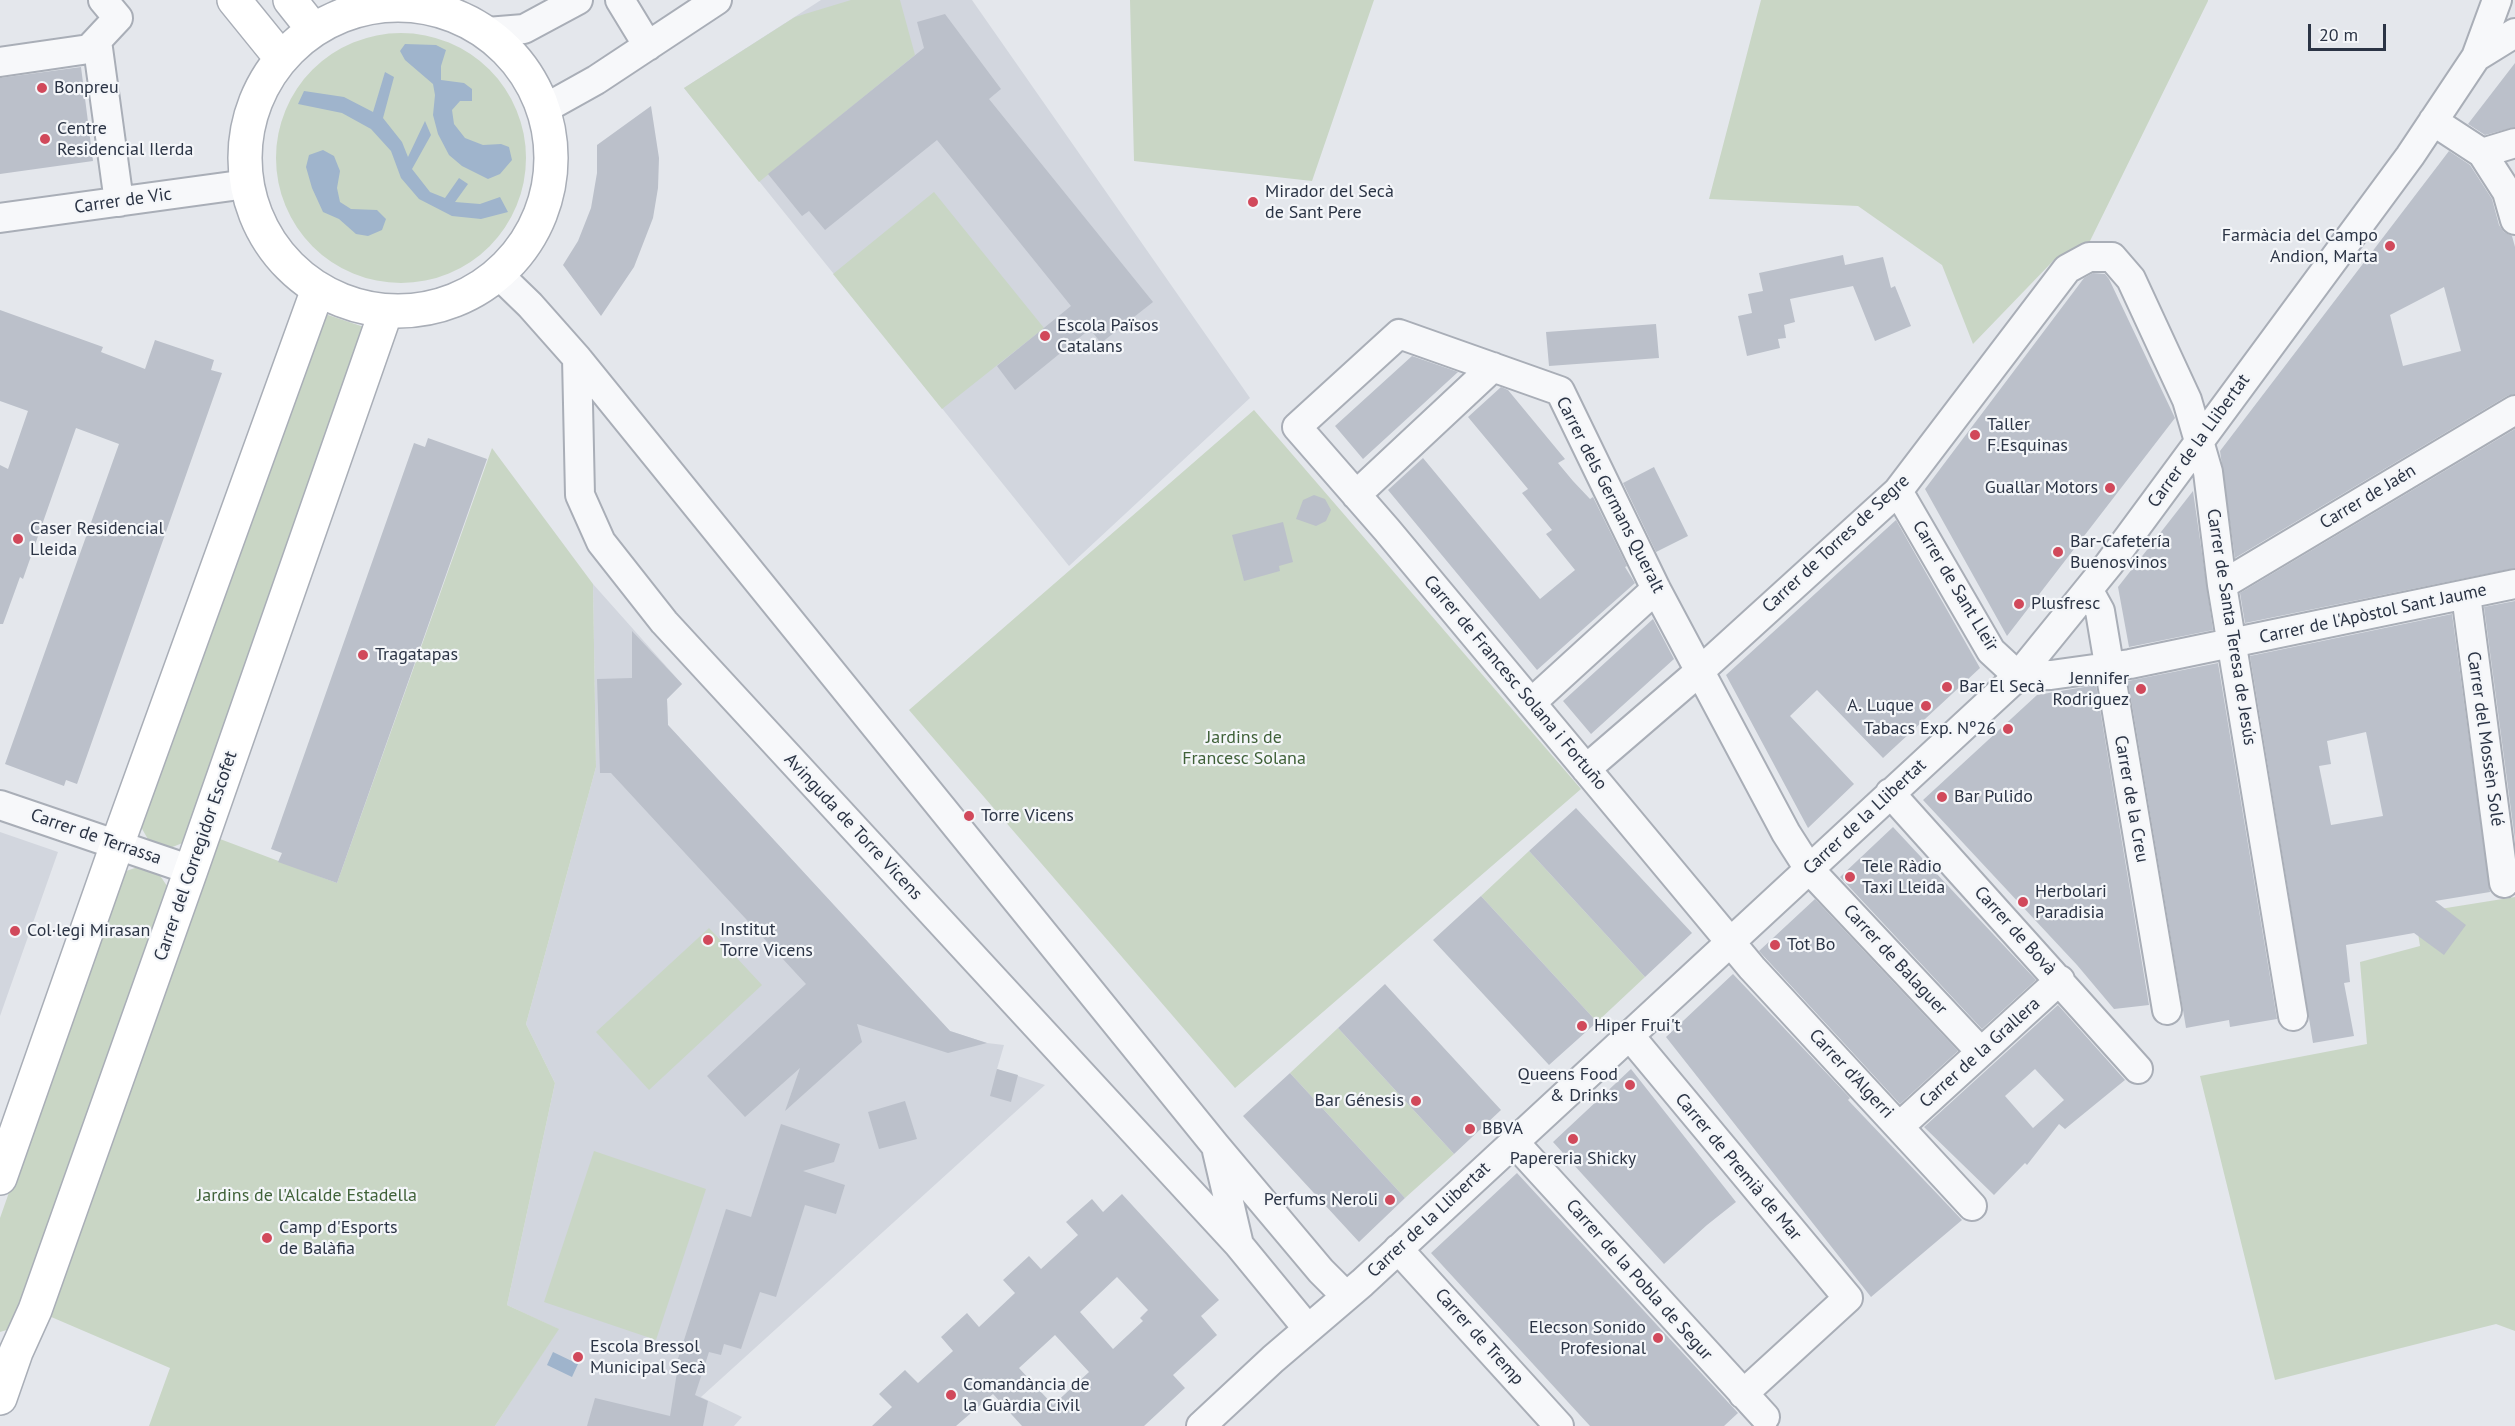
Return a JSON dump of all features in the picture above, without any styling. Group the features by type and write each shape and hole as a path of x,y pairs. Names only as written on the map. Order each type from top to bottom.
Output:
{"street":[{"path":"0,62 89,49 118,18 102,0"},
{"path":"234,0 281,58"},
{"path":"290,0 314,29"},
{"path":"487,32 524,29 578,0"},
{"path":"620,0 648,46"},
{"path":"544,109 596,80 717,0"},
{"path":"2476,57 2498,0"},
{"path":"381,4 436,9 487,32 521,66 544,109 552,156 545,203 524,246 499,275 465,297 426,309 386,311 351,304 318,289 284,261 260,225 247,184 245,145 253,107 270,72 281,58 314,29 328,20 381,4"},
{"path":"2476,57 2515,33"},
{"path":"97,41 119,202"},
{"name":"Carrer de la Llibertat","path":"1202,1426 1398,1249 2018,676 2088,591 2200,441 2433,121 2476,57"},
{"path":"2433,121 2482,153 2507,192 2515,220"},
{"path":"2482,153 2515,143"},
{"name":"Carrer de Vic","path":"0,218 247,184"},
{"name":"Carrer de Torres de Segre","path":"1586,769 1701,670 1898,491 2067,269 2089,257 2112,257"},
{"name":"Carrer de Santa Teresa de Jesús","path":"2112,257 2131,279 2187,400 2208,472 2222,585 2293,1016"},
{"name":"Avinguda de Torre Vicens","path":"499,275 530,305 576,358 1215,1145 1321,1270 1346,1296"},
{"path":"0,1178 117,845 318,289"},
{"name":"Carrer del Corregidor Escofet","path":"0,1398 8,1349 35,1310 386,311"},
{"name":"Carrer dels Germans Queralt","path":"1297,427 1399,334 1560,391 1656,589 1786,833 1809,869"},
{"name":"Avinguda de Torre Vicens","path":"576,358 580,495 601,542 664,622 1239,1245 1308,1329"},
{"path":"1356,495 1493,367"},
{"name":"Carrer de Jaén","path":"2222,585 2515,410"},
{"name":"Carrer de Francesc Solana i Fortuño","path":"1297,427 1730,942"},
{"name":"Carrer de Sant Lleïr","path":"1898,491 1991,651 2018,676"},
{"name":"Carrer de l'Apòstol Sant Jaume","path":"2018,676 2052,675 2109,667 2515,584"},
{"path":"1531,703 1656,589"},
{"name":"Carrer de la Creu","path":"2088,591 2100,611 2167,1010"},
{"name":"Carrer del Mossèn Solé","path":"2466,595 2504,883"},
{"name":"Carrer de Bovà","path":"1890,793 2138,1069"},
{"name":"Carrer de Terrassa","path":"0,805 191,870"},
{"name":"Carrer de Balaguer","path":"1809,869 1981,1052"},
{"name":"Carrer d'Algerri","path":"1730,942 1972,1206"},
{"name":"Carrer de la Grallera","path":"1900,1126 2060,980"},
{"name":"Carrer de Premià de Mar","path":"1629,1035 1848,1298 1743,1394"},
{"name":"Carrer de la Pobla de Segur","path":"1514,1142 1765,1418"},
{"name":"Avinguda de Torre Vicens","path":"1215,1145 1239,1245"},
{"name":"Carrer de Tremp","path":"1398,1249 1559,1426"}],"shaded area":[{"name":"Escola Països Catalans","path":"821,0 972,0 1250,398 1069,566 684,88"},
{"name":"Institut Torre Vicens","path":"593,584 682,684 667,699 668,725 950,1031 987,1043 1004,1045 997,1069 1045,1085 701,1397 742,1417 734,1426 495,1426 558,1329 507,1305 555,1083 526,1024 596,767"},
{"name":"Col·legi Mirasan","path":"0,832 58,852 0,1016"}],"green space":[{"path":"851,0 900,0 915,55 759,182 684,88 795,17"},
{"path":"1130,0 1374,0 1312,181 1134,161"},
{"path":"1761,0 2208,1 2090,241 2054,260 1973,344 1942,265 1858,206 1709,199"},
{"path":"401,33 437,38 460,48 480,61 498,79 511,99 521,122 526,158 521,194 511,217 498,237 480,255 460,268 437,278 401,283 365,278 342,268 322,255 304,237 291,217 281,194 276,158 281,122 291,99 304,79 322,61 342,48 365,38"},
{"path":"934,192 1044,328 942,409 833,274"},
{"path":"325,314 364,327 185,842 170,848 149,841 141,827"},
{"name":"Jardins de Francesc Solana","path":"1254,410 1581,789 1235,1088 909,710"},
{"name":"Jardins de l'Alcalde Estadella","path":"492,448 593,584 596,767 526,1024 555,1083 507,1305 559,1329 495,1426 149,1426 170,1368 35,1310 204,833 337,883"},
{"path":"1529,851 1645,977 1597,1022 1481,896"},
{"path":"138,867 159,874 167,886 167,893 17,1322 10,1329 0,1332 0,1218 119,880 126,871"},
{"path":"2515,897 2515,1331 2496,1324 2275,1380 2200,1076 2367,1044 2360,962 2420,946 2415,913"},
{"path":"709,928 762,985 649,1090 596,1032"},
{"path":"1338,1028 1454,1154 1405,1198 1290,1073"},
{"path":"594,1151 706,1189 656,1340 544,1302"}],"water":[{"path":"405,44 436,45 446,50 441,66 441,80 464,83 472,89 472,101 460,101 452,110 454,124 465,138 483,145 501,144 509,147 512,160 500,174 488,179 462,166 449,155 438,134 433,115 435,95 433,84 405,60 400,51"},
{"path":"385,72 394,77 383,118 402,142 408,157 425,121 431,135 412,169 430,192 445,198 459,178 468,184 455,202 480,204 500,197 508,212 481,219 452,216 419,199 401,178 391,151 371,129 342,113 298,104 304,91 344,97 373,112"},
{"path":"323,150 334,156 340,171 337,188 340,202 351,209 377,210 386,219 382,230 368,236 356,234 339,219 323,212 312,188 306,167 309,155"},
{"path":"553,1352 578,1364 572,1377 547,1365"}],"building":[{"path":"945,14 1001,89 989,99 1153,302 1101,343 1090,329 1015,390 997,366 1071,306 937,140 825,230 809,211 802,216 768,174 924,48 917,22"},
{"path":"2515,63 2515,127 2485,135 2468,124"},
{"name":"Centre Residencial Ilerda","path":"81,67 93,161 0,174 0,78"},
{"path":"651,106 659,158 658,188 653,218 634,267 601,316 563,265 578,241 591,208 597,173 597,145"},
{"path":"2449,151 2470,165 2492,199 2499,225 2504,232 2512,236 2515,247 2515,394 2507,396 2235,558 2220,451","holes":["2444,287 2461,351 2403,366 2390,315"]},
{"path":"1843,255 1845,265 1883,257 1891,288 1895,286 1911,326 1875,341 1853,286 1790,299 1795,322 1784,325 1786,338 1778,339 1780,348 1747,356 1738,316 1752,313 1748,294 1763,291 1759,273"},
{"path":"2093,273 2105,274 2109,279 2175,418 2007,636 1925,489 2084,278"},
{"path":"0,310 103,347 101,352 145,369 155,340 214,360 211,370 222,373 77,784 66,780 64,786 5,764 119,444 76,428 23,579 20,577 3,624 0,624 0,465 8,469 28,411 0,401"},
{"path":"1656,324 1659,358 1549,366 1546,332"},
{"path":"1412,356 1458,372 1363,459 1335,426"},
{"path":"1501,387 1508,390 1565,459 1558,463 1573,481 1590,499 1593,497 1627,566 1625,567 1635,583 1537,670 1388,490 1423,458 1540,599 1575,570 1546,534 1552,530 1522,493 1528,489 1468,417"},
{"path":"2515,429 2515,568 2245,623 2240,593"},
{"path":"428,438 487,459 337,883 278,862 282,853 271,849 414,443 425,447"},
{"path":"1654,467 1688,536 1656,552 1623,483"},
{"path":"2193,491 2213,630 2129,647 2118,587"},
{"path":"1314,495 1325,499 1331,510 1326,521 1316,526 1296,519 1303,500"},
{"path":"1896,520 1980,668 1883,758 1817,690 1790,716 1854,784 1808,828 1726,675"},
{"path":"1283,522 1293,562 1279,566 1280,571 1244,581 1232,535"},
{"path":"2515,601 2515,840 2484,607"},
{"path":"2452,614 2490,892 2435,901 2466,925 2444,955 2414,933 2346,945 2350,982 2344,983 2354,1036 2313,1043 2250,656","holes":["2366,732 2383,816 2331,825 2319,766 2331,764 2327,741"]},
{"path":"1653,619 1674,659 1591,734 1563,701"},
{"path":"632,631 682,684 667,699 668,725 950,1031 987,1043 948,1053 857,1024 862,1042 785,1111 800,1068 745,1117 707,1076 806,984 611,773 600,773 597,679 632,678"},
{"path":"2218,663 2277,1019 2230,1027 2229,1020 2186,1028 2128,681"},
{"path":"2096,685 2149,1005 2114,1009 2077,965 1923,800 2037,695"},
{"path":"1576,808 1692,933 1645,977 1529,851"},
{"path":"1893,827 2036,980 1982,1029 1840,877"},
{"path":"1481,896 1597,1022 1549,1065 1433,940"},
{"path":"1815,899 1958,1051 1900,1104 1759,951"},
{"path":"1733,974 1962,1220 1871,1297 1666,1037"},
{"path":"1385,984 1501,1110 1454,1154 1338,1028"},
{"path":"2058,1005 2125,1080 2065,1129 2059,1124 2027,1165 2025,1163 1994,1195 1924,1127","holes":["2035,1069 2064,1100 2033,1128 2005,1096"]},
{"path":"997,1069 1018,1075 1011,1102 990,1096"},
{"path":"1631,1069 1736,1202 1664,1264 1553,1142"},
{"path":"1290,1073 1405,1198 1359,1242 1243,1116"},
{"path":"905,1101 917,1139 879,1149 868,1112"},
{"path":"781,1124 840,1144 834,1162 803,1171 845,1185 836,1214 805,1205 776,1297 760,1292 741,1349 724,1344 721,1355 709,1352 695,1395 708,1401 703,1426 587,1426 595,1398 670,1416 678,1366 676,1365 726,1209 751,1217"},
{"path":"1517,1173 1738,1413 1724,1426 1590,1426 1431,1253"},
{"path":"1122,1194 1219,1300 1201,1316 1217,1335 1173,1375 1185,1388 1144,1426 1022,1426 993,1394 956,1426 872,1426 892,1407 879,1394 905,1370 918,1383 953,1351 941,1337 967,1313 979,1327 1015,1293 1003,1280 1029,1256 1041,1269 1078,1235 1066,1222 1092,1199 1103,1212","holes":["1117,1277 1148,1310 1140,1318 1143,1321 1113,1349 1080,1312","1055,1335 1089,1372 1053,1405 1019,1368"]}],"place":[{"name":"Bonpreu","path":"42,88"},
{"name":"Centre Residencial Ilerda","path":"45,139"},
{"name":"Mirador del Secà de Sant Pere","path":"1253,202"},
{"name":"Farmàcia del Campo Andion, Marta","path":"2390,246"},
{"name":"Escola Països Catalans","path":"1045,336"},
{"name":"Taller F.Esquinas","path":"1975,435"},
{"name":"Guallar Motors","path":"2110,488"},
{"name":"Caser Residencial Lleida","path":"18,539"},
{"name":"Bar-Cafetería Buenosvinos","path":"2058,552"},
{"name":"Plusfresc","path":"2019,604"},
{"name":"Tragatapas","path":"363,655"},
{"name":"Bar El Secà","path":"1947,687"},
{"name":"Jennifer Rodriguez","path":"2141,689"},
{"name":"A. Luque","path":"1926,706"},
{"name":"Tabacs Exp. Nº26","path":"2008,729"},
{"name":"Bar Pulido","path":"1942,797"},
{"name":"Torre Vicens","path":"969,816"},
{"name":"Tele Ràdio Taxi Lleida","path":"1850,877"},
{"name":"Herbolari Paradisia","path":"2023,902"},
{"name":"Col·legi Mirasan","path":"15,931"},
{"name":"Institut Torre Vicens","path":"708,940"},
{"name":"Tot Bo","path":"1775,945"},
{"name":"Hiper Frui't","path":"1582,1026"},
{"name":"Queens Food & Drinks","path":"1630,1085"},
{"name":"Bar Génesis","path":"1416,1101"},
{"name":"BBVA","path":"1470,1129"},
{"name":"Papereria Shicky","path":"1573,1139"},
{"name":"Perfums Neroli","path":"1390,1200"},
{"name":"Camp d'Esports de Balàfia","path":"267,1238"},
{"name":"Elecson Sonido Profesional","path":"1658,1338"},
{"name":"Escola Bressol Municipal Secà","path":"578,1357"},
{"name":"Comandància de la Guàrdia Civil","path":"951,1395"}]}
